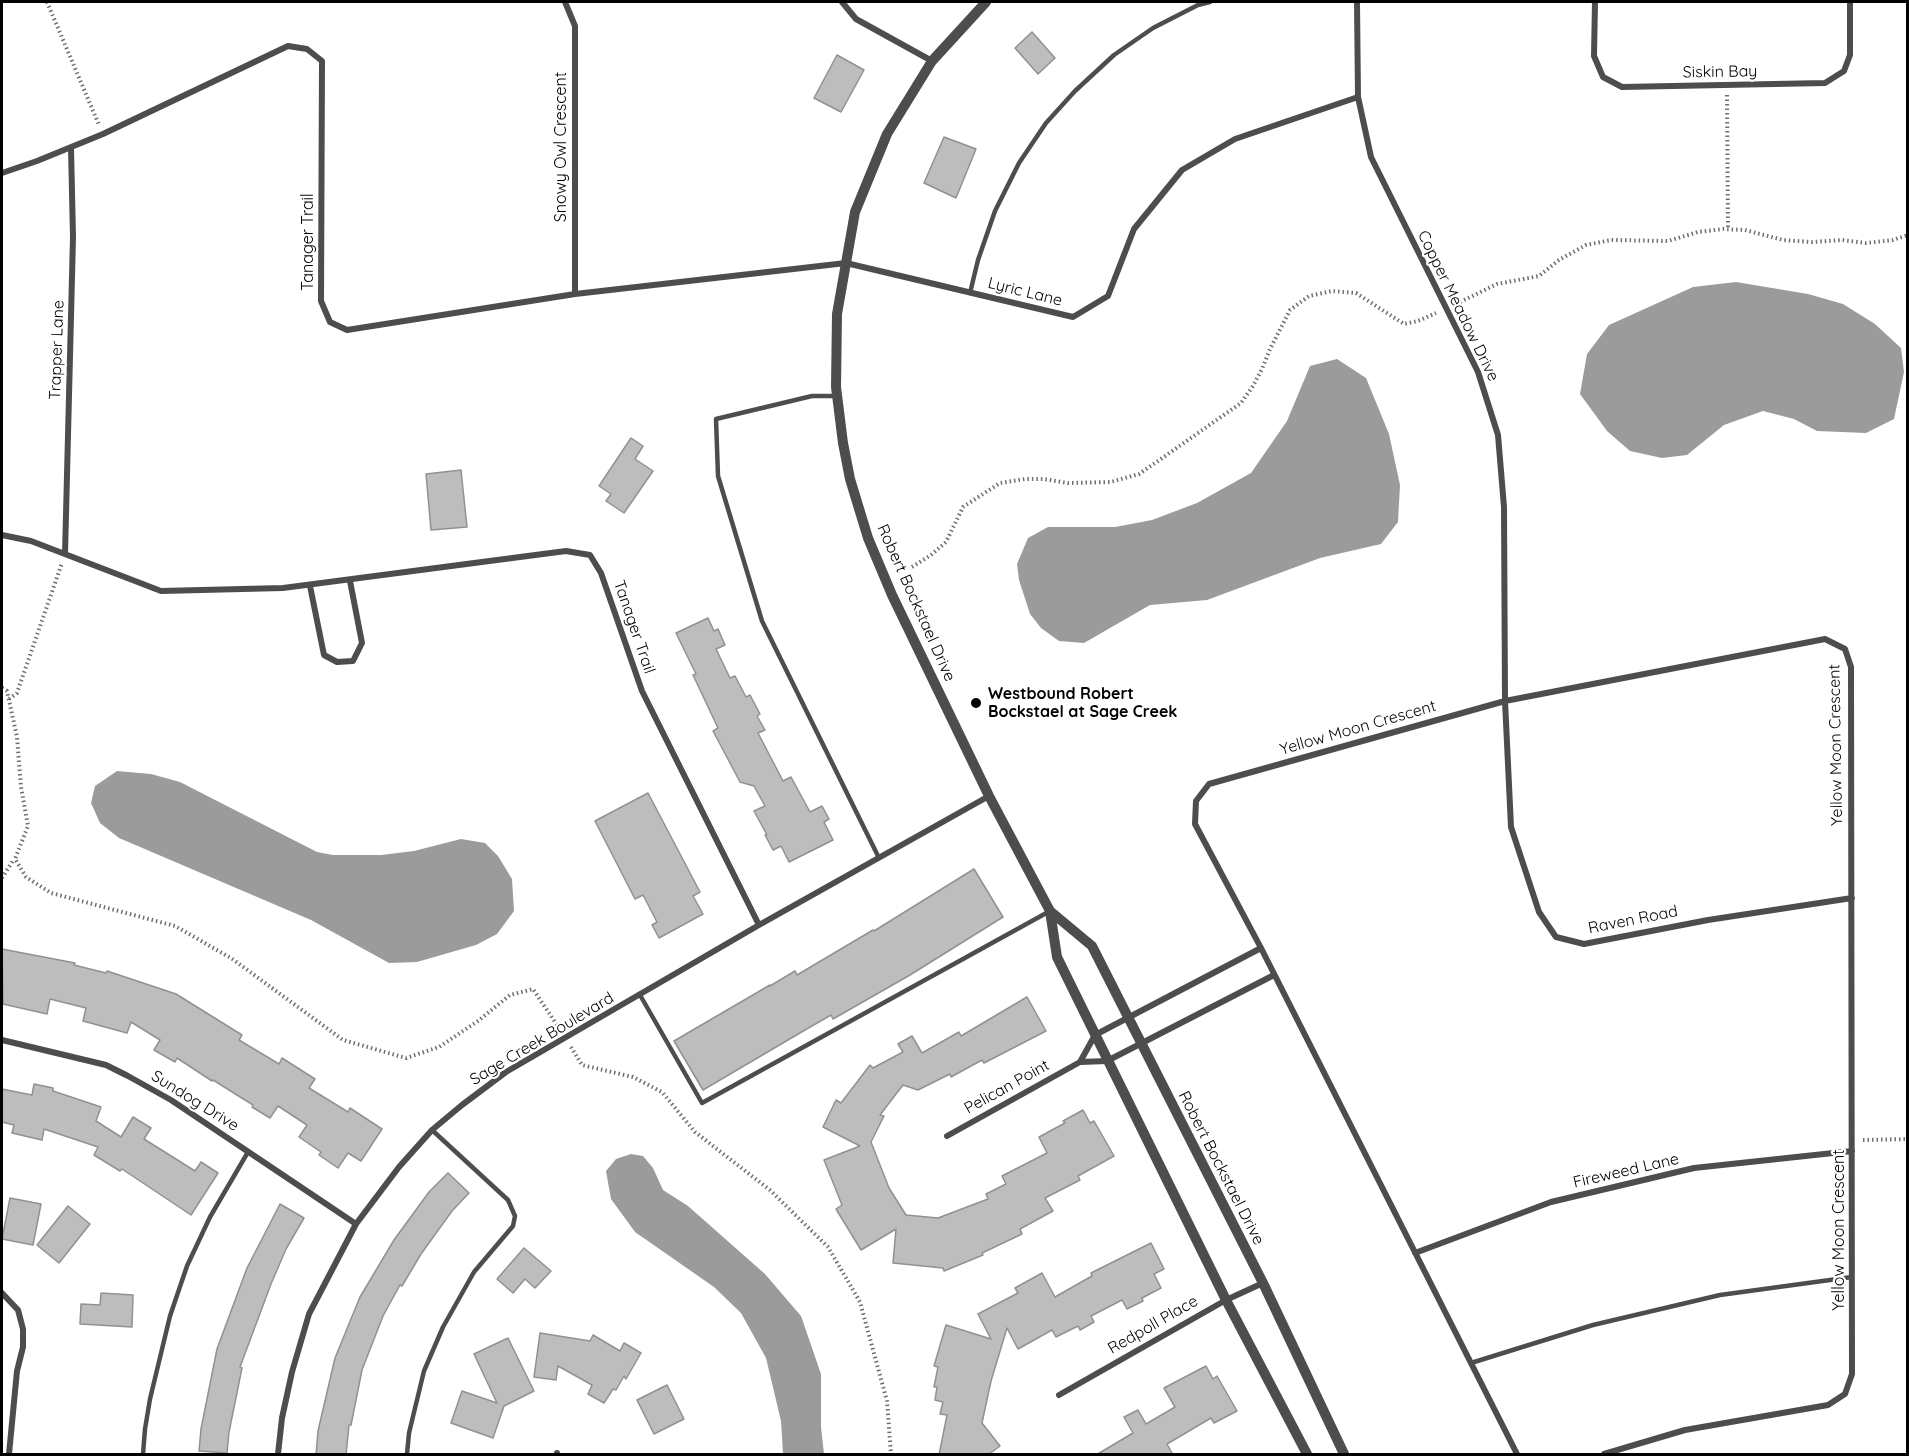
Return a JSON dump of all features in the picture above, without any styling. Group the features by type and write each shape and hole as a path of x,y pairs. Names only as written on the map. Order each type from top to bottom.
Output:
{"street":[{"name":"Snowy Owl Crescent","path":"565,2 574,26 575,294"},
{"path":"842,2 856,20 932,61"},
{"name":"Robert Bockstael Drive","path":"986,2 932,61 887,134 855,212 837,314 838,396 850,479 868,538 892,595 989,796 1050,911 1057,957 1226,1300 1307,1455"},
{"name":"Copper Meadow Drive","path":"1357,2 1358,97 1371,157 1478,372 1498,435 1504,507 1505,701"},
{"name":"Siskin Bay","path":"1595,2 1594,57 1603,77 1622,87 1825,83 1844,71 1850,55 1850,2"},
{"name":"Tanager Trail","path":"2,173 103,134 288,46 307,50 322,61 321,301 330,322 348,330 575,294 846,263"},
{"name":"Lyric Lane","path":"846,263 1073,318 1108,296 1134,229 1182,170 1235,139 1358,97"},
{"name":"Trapper Lane","path":"65,554 73,237 71,148"},
{"name":"Tanager Trail","path":"2,535 31,540 161,591 310,586 566,551 590,555 601,573 642,691 759,925"},
{"path":"310,586 324,655 337,662 353,661 362,643 350,581"},
{"name":"Yellow Moon Crescent","path":"1517,1455 1275,975 1195,824 1196,801 1209,784 1505,701 1825,639 1845,649 1851,667 1852,1374 1845,1394 1828,1404 1685,1430 1604,1455"},
{"name":"Raven Road","path":"1505,701 1511,827 1539,912 1556,937 1584,944 1708,920 1852,898"},
{"name":"Sage Creek Boulevard","path":"278,1455 282,1418 292,1372 309,1314 356,1224 399,1167 432,1130 506,1072 759,925 989,796"},
{"name":"Robert Bockstael Drive","path":"1050,911 1092,946 1263,1283 1344,1455"},
{"path":"1080,1062 1095,1035 1261,948"},
{"path":"1107,1061 1275,975"},
{"name":"Sundog Drive","path":"2,1040 106,1065 171,1100 356,1224"},
{"name":"Pelican Point","path":"947,1136 1080,1062 1107,1061"},
{"name":"Fireweed Lane","path":"1415,1253 1551,1202 1694,1168 1852,1151"},
{"name":"Redpoll Place","path":"1059,1395 1226,1300 1263,1283"},
{"path":"2,1293 18,1310 23,1329 23,1347 17,1371 9,1455"}],"lane":[{"path":"970,293 978,260 995,211 1019,163 1046,123 1075,91 1114,55 1153,28 1198,5 1210,2"},
{"path":"838,396 812,396 716,419 718,476 762,621 879,859"},
{"path":"640,995 702,1103 1050,911"},
{"path":"407,1455 409,1433 424,1371 443,1327 474,1272 513,1226 515,1216 508,1200 432,1130"},
{"path":"143,1455 152,1388 170,1316 187,1266 214,1209 248,1152"},
{"path":"1471,1363 1593,1325 1720,1295 1852,1277"}],"path":[{"path":"47,2 103,134"},
{"path":"1727,85 1728,229"},
{"path":"912,567 946,542 963,507 1000,483 1025,479 1068,483 1111,482 1140,474 1241,403 1253,386 1290,310 1309,296 1332,291 1356,293 1404,324 1418,321 1497,284 1539,276 1558,260 1586,245 1611,240 1668,241 1698,232 1728,229 1745,230 1783,240 1812,242 1842,240 1866,243 1893,240 1908,235"},
{"path":"9,699 17,693 65,554"},
{"path":"2,687 7,691 17,737 21,788 28,826 15,859 2,878"},
{"path":"15,859 26,878 51,893 175,926 231,957 343,1040 406,1058 439,1047 510,996 533,989 582,1065 633,1077 662,1092 695,1132 770,1190 828,1247 860,1302 887,1401 891,1455"},
{"path":"1852,1140 1908,1139"}],"shaded area":[{"path":"1736,282 1808,294 1843,304 1875,324 1901,348 1904,372 1894,419 1866,433 1817,431 1794,419 1763,411 1724,425 1687,455 1662,458 1630,451 1607,431 1580,394 1587,354 1609,325 1693,287"},
{"path":"1337,359 1366,378 1389,434 1400,485 1398,522 1381,544 1320,558 1207,600 1150,605 1084,643 1059,641 1041,628 1030,614 1019,580 1017,564 1028,538 1048,527 1115,527 1152,520 1197,503 1251,473 1287,421 1310,366"},
{"path":"117,771 151,774 180,782 317,852 333,855 381,855 414,851 461,839 485,843 498,856 512,879 514,911 497,934 476,945 417,962 389,963 311,920 119,838 100,823 91,803 95,786"},
{"path":"631,1154 643,1156 653,1168 663,1190 688,1206 765,1274 801,1316 821,1374 821,1427 824,1454 783,1454 781,1421 766,1358 741,1313 714,1287 635,1232 611,1199 606,1171 616,1159"}],"building":[{"path":"1032,32 1055,58 1038,74 1015,48"},
{"path":"837,55 864,70 841,112 814,98"},
{"path":"944,137 976,149 956,198 924,183"},
{"path":"631,438 643,446 635,459 653,471 624,513 606,501 611,494 599,486"},
{"path":"461,470 467,527 431,530 426,474"},
{"path":"708,618 714,631 718,629 725,645 716,649 730,678 735,676 746,697 750,695 760,714 757,716 765,730 758,733 783,781 791,777 810,812 822,806 829,819 824,822 833,840 789,862 781,846 773,850 765,835 767,835 754,811 765,806 754,786 740,782 713,731 718,728 676,633"},
{"path":"648,793 700,892 693,896 703,914 659,938 652,925 657,922 643,895 635,899 595,821"},
{"path":"974,869 1003,917 910,975 833,1019 831,1015 703,1090 674,1041 795,971 797,975 874,931"},
{"path":"2,949 75,963 74,965 106,973 107,971 176,994 242,1035 239,1040 279,1064 282,1058 315,1079 309,1088 348,1112 350,1108 382,1129 361,1161 348,1153 338,1168 319,1155 321,1152 299,1137 307,1125 278,1106 270,1118 177,1058 175,1062 154,1050 160,1040 131,1022 127,1033 83,1021 86,1008 50,999 47,1014 3,1004"},
{"path":"1027,997 1046,1031 984,1063 982,1060 951,1077 950,1074 918,1090 903,1085 880,1115 884,1116 871,1142 889,1188 906,1215 938,1218 988,1199 986,1194 1006,1184 1002,1176 1047,1153 1039,1137 1083,1110 1090,1123 1094,1121 1114,1156 1078,1176 1080,1180 1045,1198 1053,1211 1020,1229 1022,1234 982,1253 983,1255 944,1271 943,1268 893,1263 896,1229 861,1250 836,1209 842,1205 824,1160 860,1146 823,1127 836,1100 841,1103 870,1065 873,1068 903,1052 898,1044 912,1036 922,1053 959,1032 961,1036"},
{"path":"34,1084 53,1088 53,1091 101,1107 96,1121 121,1137 133,1117 151,1128 144,1139 195,1171 201,1162 218,1173 191,1215 122,1169 120,1171 94,1155 98,1147 44,1129 42,1140 12,1133 14,1125 2,1122 2,1089 32,1095"},
{"path":"448,1173 469,1193 452,1211 421,1254 383,1316 362,1370 351,1425 349,1425 346,1455 316,1455 318,1431 335,1358 360,1297 394,1240 429,1192"},
{"path":"10,1198 41,1204 33,1245 2,1239"},
{"path":"280,1204 304,1218 286,1249 240,1367 242,1368 227,1453 199,1451 201,1429 217,1349 247,1268"},
{"path":"68,1206 90,1224 59,1263 37,1245"},
{"path":"1151,1243 1164,1269 1154,1274 1161,1288 1142,1298 1143,1301 1127,1309 1122,1300 1091,1316 1094,1322 1080,1330 1078,1326 1056,1337 1052,1330 1018,1349 1007,1328 991,1381 982,1423 1000,1446 988,1455 939,1455 947,1415 940,1414 943,1402 935,1400 937,1387 934,1387 938,1367 934,1366 946,1325 991,1339 978,1314 1018,1293 1015,1288 1042,1273 1055,1297 1092,1276 1091,1273"},
{"path":"524,1248 551,1271 535,1288 525,1279 513,1293 497,1279"},
{"path":"101,1293 133,1295 132,1327 80,1324 81,1304 100,1305"},
{"path":"540,1333 590,1341 593,1335 620,1351 624,1343 641,1353 626,1379 624,1376 616,1390 613,1389 604,1403 588,1394 592,1385 558,1366 556,1380 534,1377"},
{"path":"508,1338 534,1391 504,1406 493,1438 451,1423 462,1391 497,1403 474,1354"},
{"path":"1206,1366 1213,1379 1217,1376 1237,1411 1214,1423 1211,1418 1167,1444 1173,1455 1096,1455 1133,1433 1124,1417 1138,1410 1146,1424 1175,1407 1164,1388"},
{"path":"667,1385 684,1419 654,1434 637,1400"}],"place":[{"name":"Westbound Robert Bockstael at Sage Creek","path":"976,703"}]}
